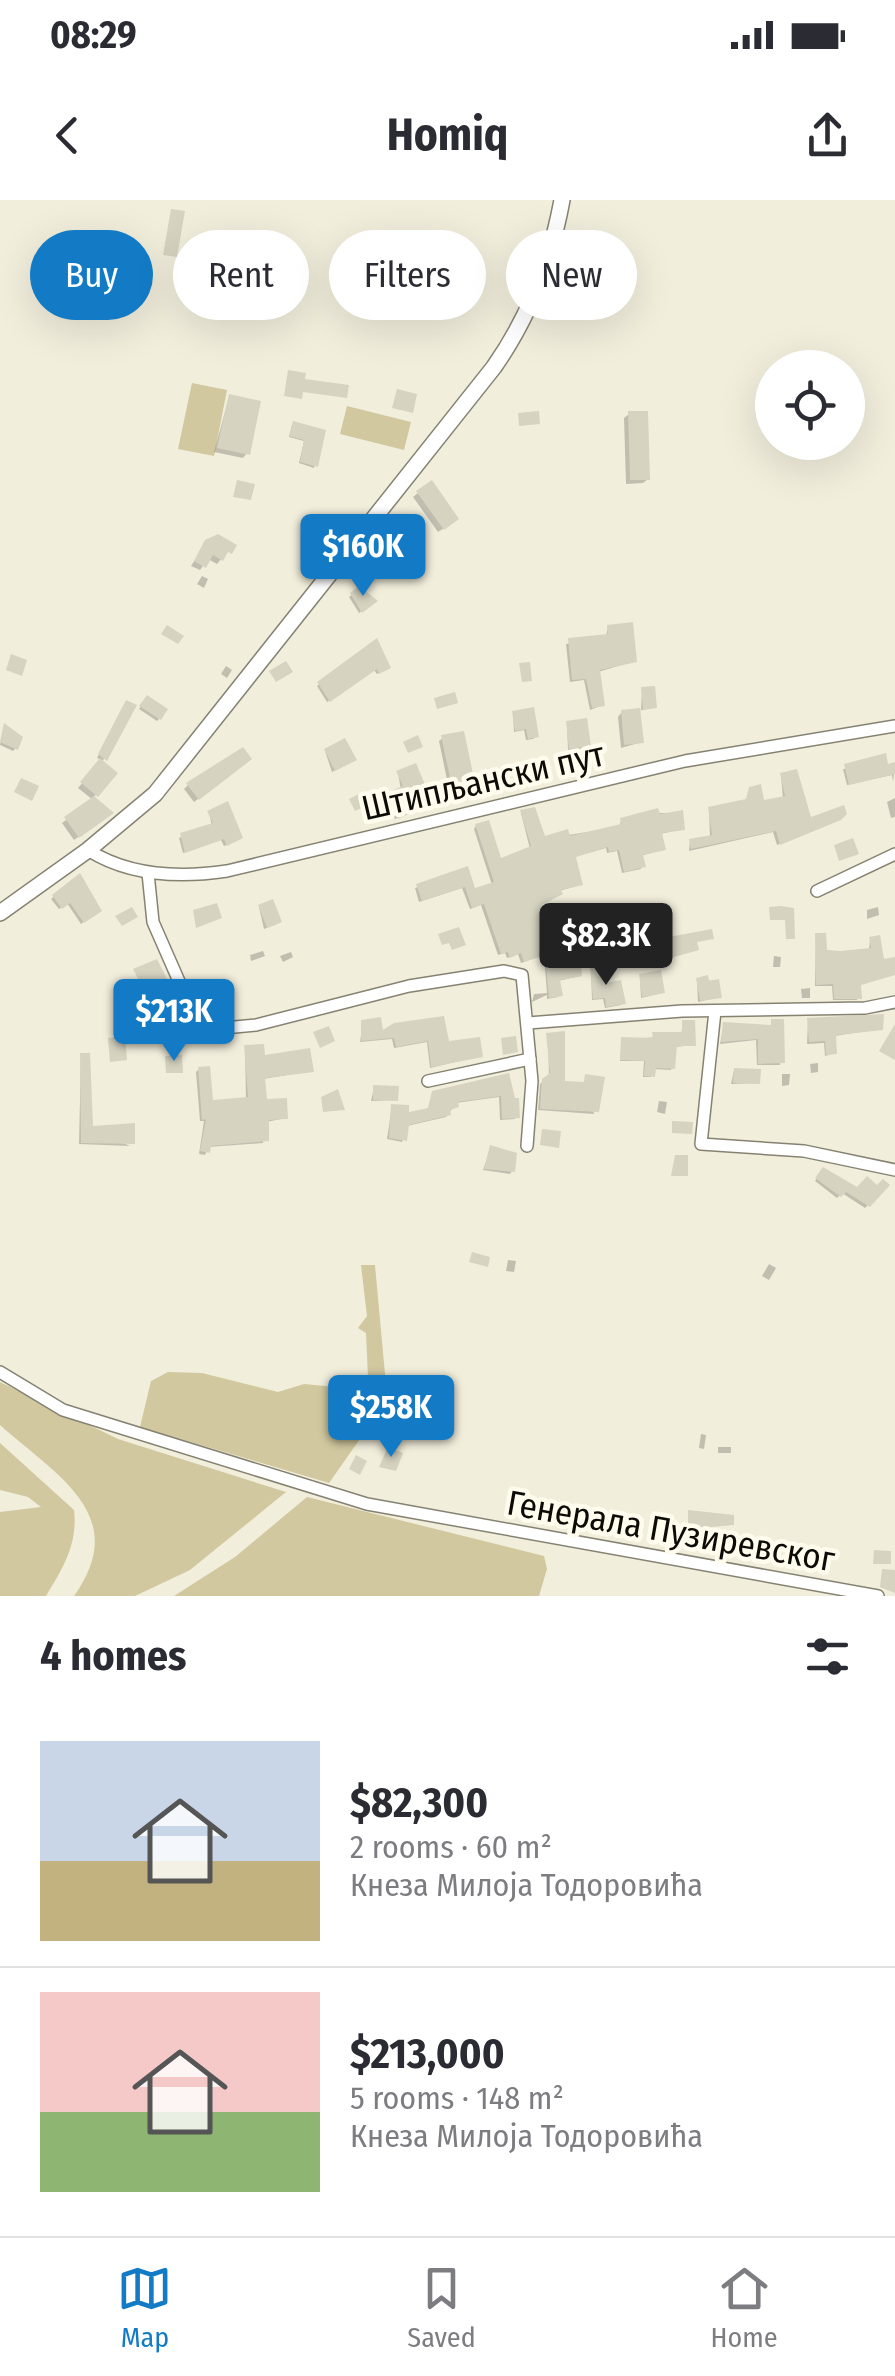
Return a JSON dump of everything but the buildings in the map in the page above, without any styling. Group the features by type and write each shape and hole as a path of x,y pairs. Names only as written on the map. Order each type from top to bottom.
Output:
{"street":[{"path":"0,913 88,850 155,794 494,366 511,342 543,273 562,200"},
{"name":"Штипљански пут","path":"88,850 105,861 148,872 228,871 686,761 895,726"},
{"path":"817,891 895,854"},
{"path":"148,872 154,922 196,1020 214,1029 284,1020 409,986 504,971 522,975 530,1059 527,1146"},
{"path":"528,1023 895,1002"},
{"path":"715,1012 702,1144 804,1151 895,1170"},
{"path":"428,1081 530,1059"},
{"name":"Генерала Пузиревског","path":"0,1372 63,1410 368,1504 878,1596"}],"shaded area":[{"path":"192,383 227,390 214,456 178,449"},
{"path":"347,406 411,422 404,450 340,434"},
{"path":"361,1265 375,1265 386,1385 379,1412 329,1483 140,1427 151,1381 168,1372 202,1373 278,1392 304,1384 356,1389 368,1377 366,1333 358,1328 367,1316"},
{"path":"0,1382 118,1439 286,1492 190,1570 135,1596 74,1596 90,1567 95,1542 91,1519 63,1480 0,1425"},
{"path":"0,1443 74,1510 71,1545 46,1596 0,1596 0,1512 41,1507 28,1497 0,1490"},
{"path":"307,1497 544,1556 547,1569 539,1596 174,1596 235,1557"}]}
